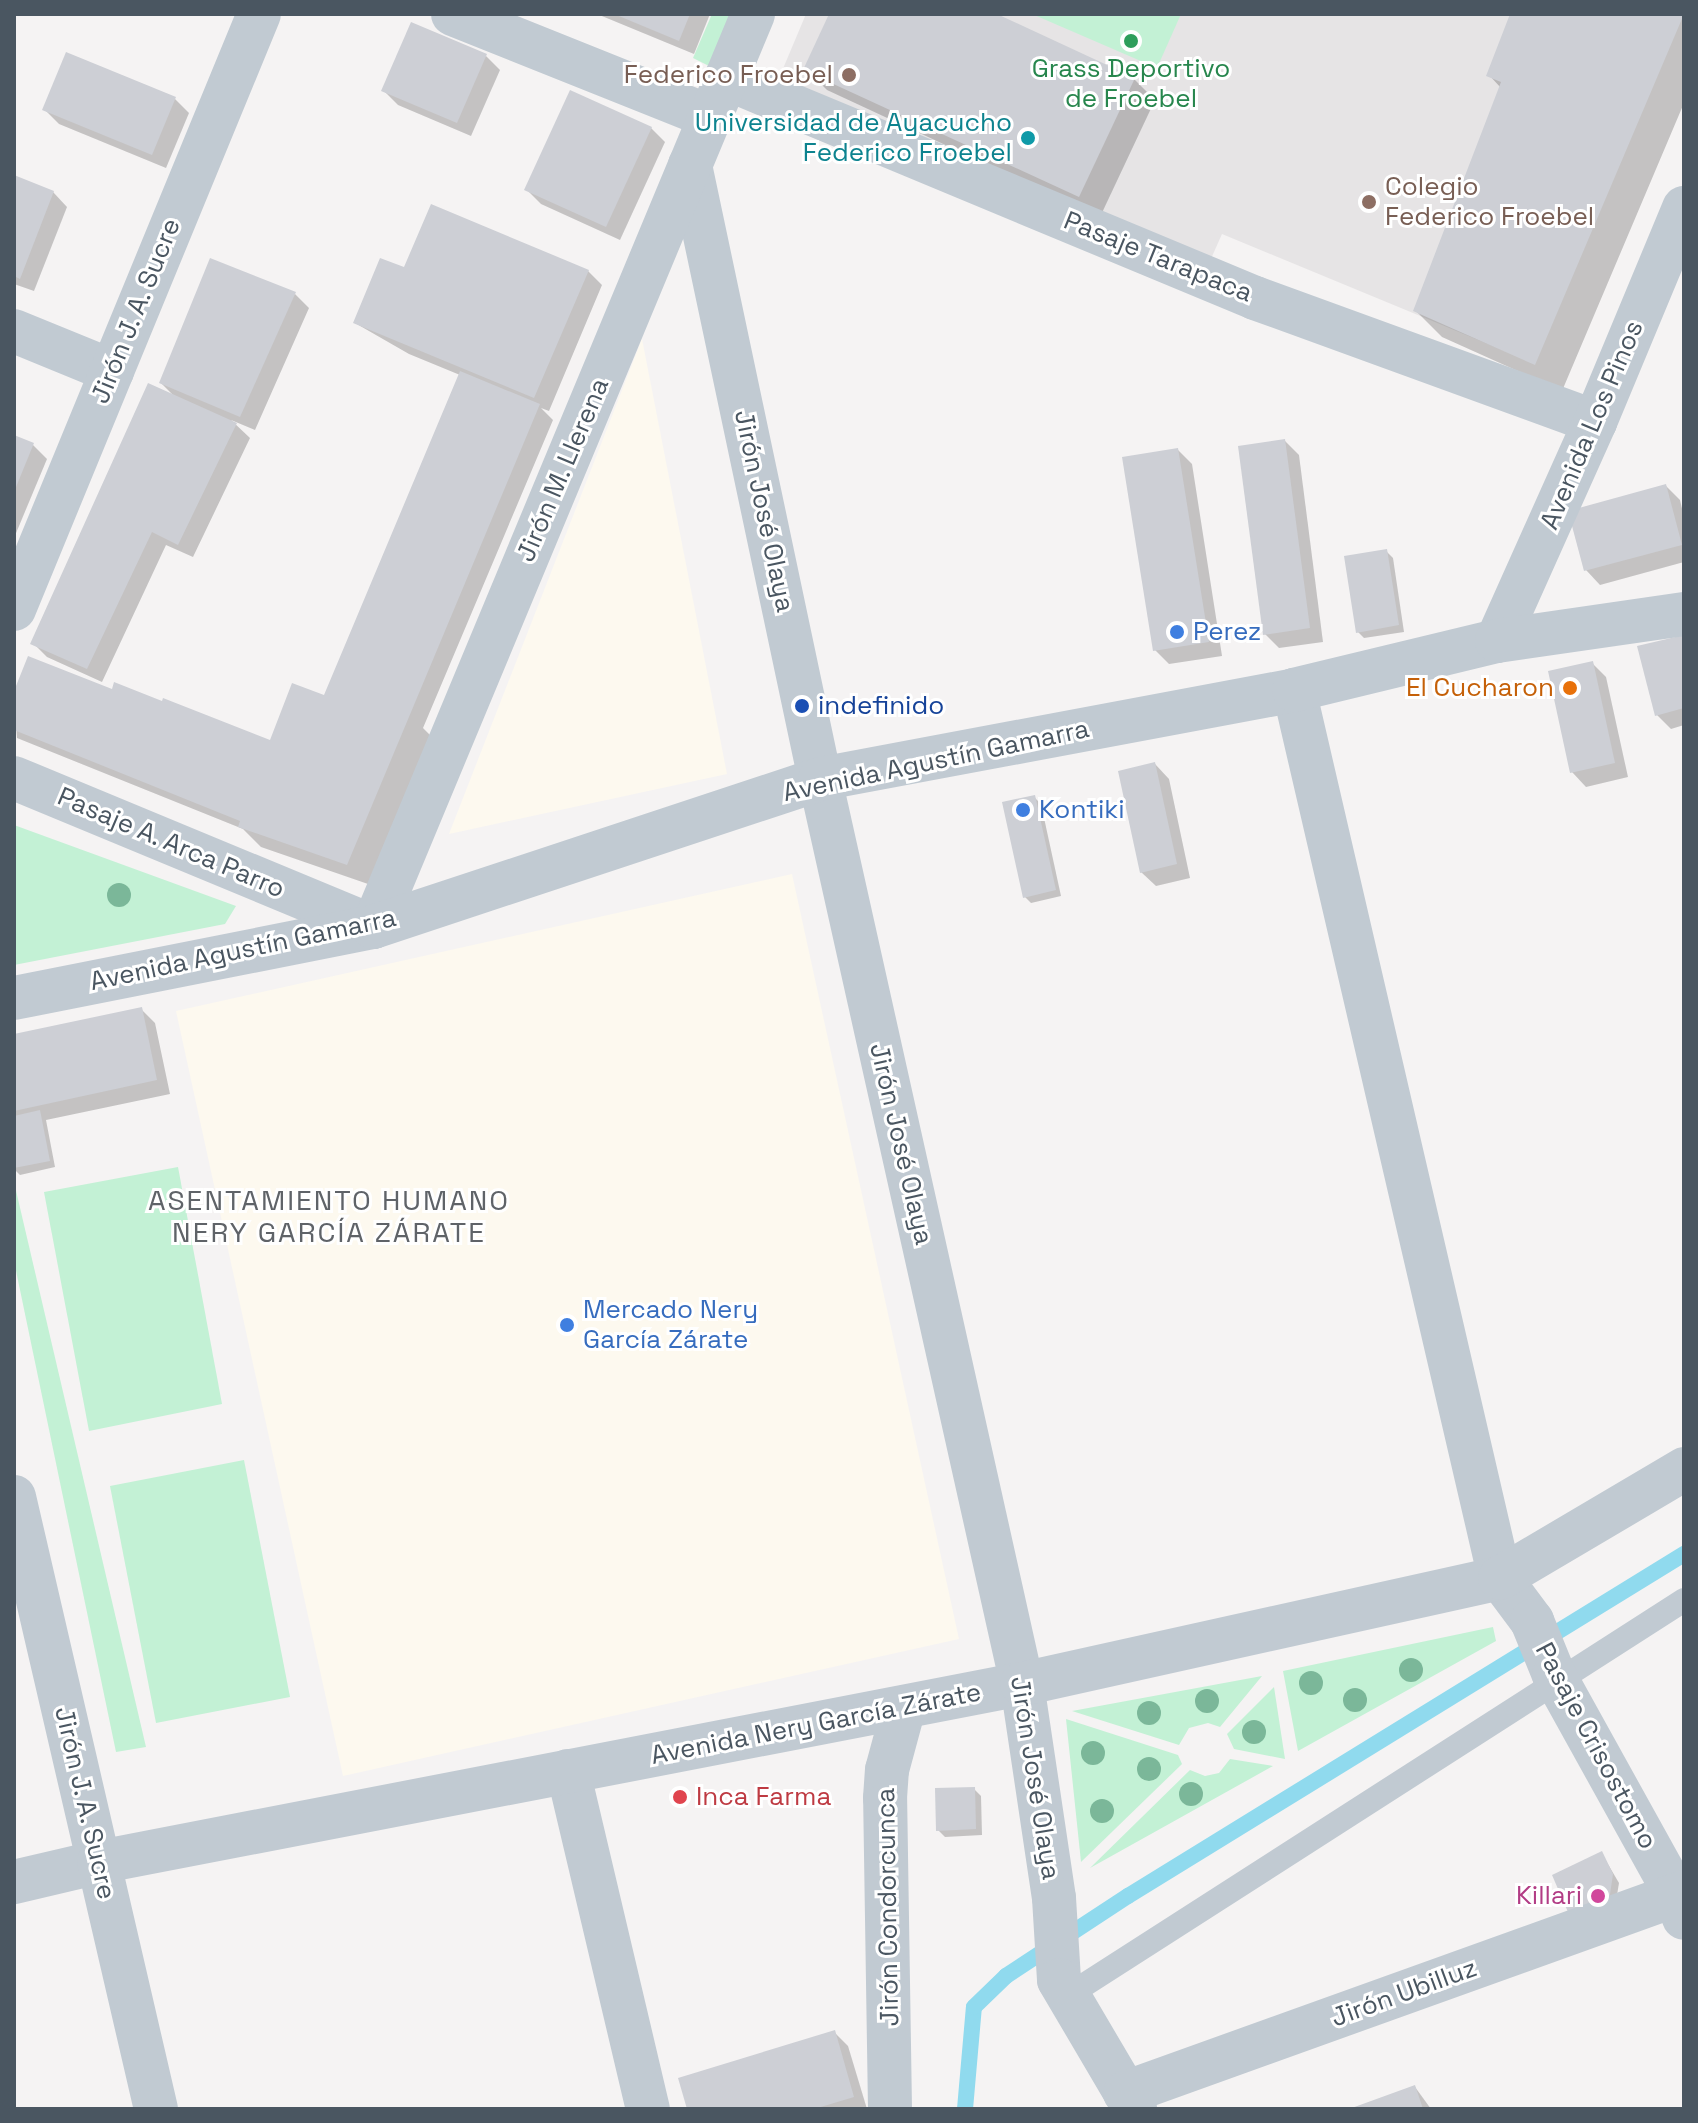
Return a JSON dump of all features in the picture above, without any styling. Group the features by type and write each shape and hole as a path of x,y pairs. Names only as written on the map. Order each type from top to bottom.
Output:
{"street":[{"name":"Jirón J. A. Sucre","path":"14,609 259,14"},
{"name":"Pasaje Tarapaca","path":"453,14 718,98 1595,422"},
{"name":"Jirón M. Llerena","path":"373,927 753,14"},
{"name":"Jirón José Olaya","path":"690,165 820,779 1022,1684 1054,1898 1063,1988 1130,2101"},
{"name":"Avenida Los Pinos","path":"1497,641 1595,422 1684,208"},
{"path":"14,331 112,371"},
{"name":"Avenida Agustín Gamarra","path":"14,998 373,927 820,779 1294,690 1497,641 1684,614"},
{"path":"1294,690 1500,1578"},
{"name":"Pasaje A. Arca Parro","path":"14,778 373,927"},
{"name":"Avenida Nery García Zárate","path":"14,1882 99,1862 1022,1684 1500,1578 1684,1469"},
{"name":"Jirón J. A. Sucre","path":"14,1497 156,2109"},
{"name":"Pasaje Crisostomo","path":"1500,1578 1532,1621 1555,1677 1681,1902"},
{"name":"Jirón Condorcunca","path":"890,2109 885,1798 887,1770 904,1707"},
{"path":"568,1771 648,2109"},
{"name":"Jirón Ubilluz","path":"1130,2101 1681,1902"}],"lane":[{"path":"1063,1988 1555,1677 1684,1600"}],"shaded area":[{"path":"806,14 1683,14 1534,363 1222,234 1206,270 774,90"},
{"path":"642,339 727,774 449,834"},
{"name":"Mercado Nery García Zárate","path":"792,874 959,1639 343,1776 176,1011"}],"green space":[{"path":"712,14 731,14 709,66 693,58"},
{"name":"Grass Deportivo de Froebel","path":"1032,14 1181,14 1157,68"},
{"path":"14,825 236,906 225,924 14,965"},
{"path":"178,1167 222,1404 89,1431 44,1192"},
{"path":"14,1182 146,1747 116,1752 14,1261"},
{"path":"244,1460 290,1697 156,1723 110,1486"},
{"path":"1493,1627 1496,1641 1298,1751 1283,1671"},
{"path":"1262,1676 1220,1727 1208,1723 1189,1728 1179,1745 1072,1711"},
{"path":"1274,1687 1285,1759 1234,1749 1227,1734"},
{"path":"1066,1719 1178,1755 1182,1764 1081,1862"},
{"path":"1230,1759 1273,1766 1090,1868 1190,1770 1205,1776 1219,1773"}],"building":[{"path":"614,14 690,14 679,41"},
{"name":"Universidad de Ayacucho Federico Froebel","path":"829,14 997,14 1135,78 1079,197 803,70"},
{"path":"1510,14 1684,14 1535,365 1413,311 1501,82 1486,76"},
{"path":"411,22 487,54 457,123 381,91"},
{"path":"66,52 176,97 152,155 42,110"},
{"path":"570,90 652,127 606,227 524,190"},
{"path":"14,175 54,191 20,279 14,276"},
{"path":"431,204 589,270 534,398 353,323 380,258 404,267"},
{"path":"210,258 296,292 240,417 159,383"},
{"path":"460,371 540,404 347,865 238,827 240,821 14,730 14,691 28,656 112,689 114,682 162,701 163,698 270,740 292,683 324,695"},
{"path":"148,383 237,423 178,545 152,532 87,669 30,644"},
{"path":"14,435 34,443 14,492"},
{"path":"1285,439 1310,628 1263,635 1238,446"},
{"path":"1178,448 1209,642 1153,651 1122,457"},
{"path":"1666,484 1682,545 1584,571 1568,511"},
{"path":"1387,549 1399,625 1356,633 1344,556"},
{"path":"1684,635 1684,708 1655,716 1637,646"},
{"path":"1593,661 1615,763 1570,773 1548,671"},
{"path":"1155,762 1177,864 1140,873 1118,771"},
{"path":"1035,795 1056,890 1023,898 1002,802"},
{"path":"142,1007 157,1080 14,1111 14,1034"},
{"path":"40,1110 50,1161 14,1168 14,1116"},
{"path":"975,1787 976,1829 936,1831 935,1788"},
{"path":"1602,1851 1613,1874 1609,1901 1571,1919 1552,1875"},
{"path":"835,2030 854,2097 814,2109 687,2109 678,2078"},
{"path":"1415,2085 1423,2109 1349,2109"}],"waterway":[{"path":"965,2109 974,2007 1006,1976 1128,1896 1684,1554"}],"place":[{"name":"Grass Deportivo de Froebel","path":"1131,41"},
{"name":"Federico Froebel","path":"849,75"},
{"name":"Universidad de Ayacucho Federico Froebel","path":"1028,138"},
{"name":"Colegio Federico Froebel","path":"1369,202"},
{"name":"Perez","path":"1177,632"},
{"name":"El Cucharon","path":"1570,688"},
{"name":"indefinido","path":"802,706"},
{"name":"Kontiki","path":"1023,810"},
{"name":"Mercado Nery García Zárate","path":"567,1325"},
{"name":"Inca Farma","path":"680,1797"},
{"name":"Killari","path":"1598,1896"}],"district":[{"name":"ASENTAMIENTO HUMANO NERY GARCÍA ZÁRATE","path":"329,1216"}]}
